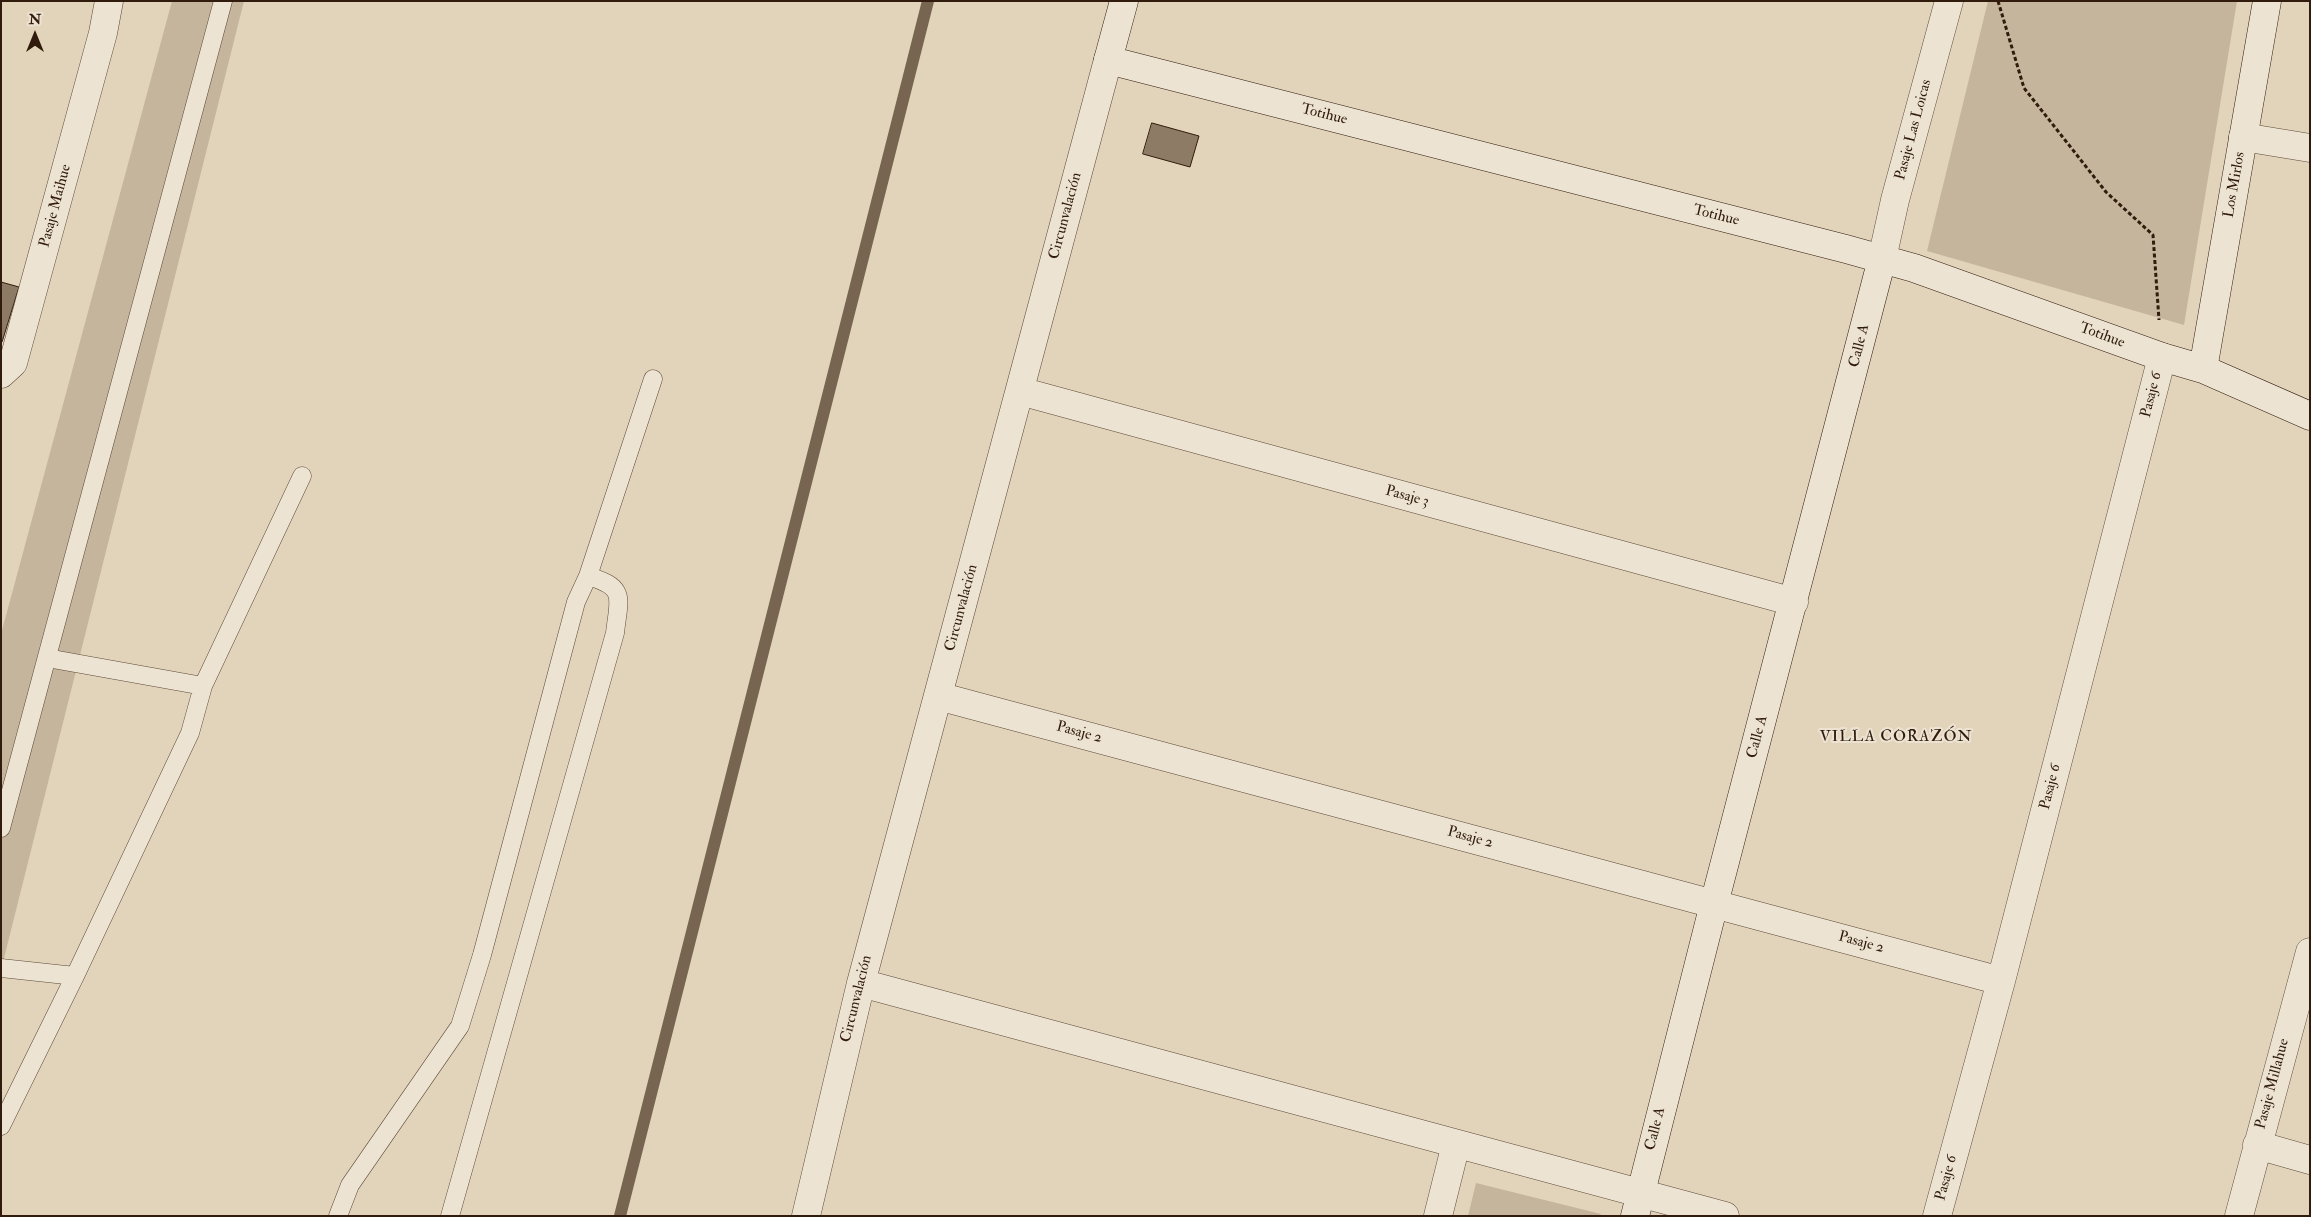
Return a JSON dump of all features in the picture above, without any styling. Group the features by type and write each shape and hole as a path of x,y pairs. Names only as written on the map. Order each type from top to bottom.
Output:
{"street":[{"name":"Circunvalación","path":"806,1216 861,984 1124,1"},
{"name":"Los Mirlos","path":"2203,369 2267,1"},
{"name":"Pasaje Maihue","path":"1,374 13,364 103,33 107,2"},
{"name":"Pasaje Las Loicas","path":"1882,260 1944,3"},
{"name":"Totihue","path":"1108,60 1914,268 2162,357 2203,369 2310,416"},
{"path":"2243,137 2310,148"},
{"name":"Calle A","path":"1638,1204 1882,260"},
{"name":"Pasaje 6","path":"1937,1216 2001,981 2162,357"},
{"name":"Pasaje 3","path":"1020,391 1794,602"},
{"name":"Pasaje 2","path":"938,696 2001,981"},
{"name":"Pasaje Millahue","path":"2239,1216 2310,952"},
{"path":"861,984 1456,1144 1638,1204 1725,1216"},
{"path":"1438,1216 1456,1144"},
{"path":"2257,1144 2310,1160"}],"lane":[{"path":"1,828 223,1"},
{"path":"338,1216 350,1185 460,1026 482,955 576,602 588,576 653,379"},
{"path":"1,1126 75,976 190,732 203,686 302,476"},
{"path":"450,1216 615,632 619,598 609,582 588,576"},
{"path":"47,658 203,686"},
{"path":"1,968 75,976"}],"path":[{"path":"1998,1 2024,88 2106,192 2154,235 2162,357"}],"shaded area":[{"path":"172,1 244,1 1,970 1,634"},
{"path":"1988,1 2237,1 2184,325 1927,251"},
{"path":"1476,1183 1601,1214 1600,1216 1468,1216"}],"building":[{"path":"1152,123 1199,136 1190,167 1143,154"},
{"path":"1,282 19,287 2,342 1,342"}],"waterway":[{"path":"620,1216 928,1"}],"district":[{"name":"VILLA CORAZÓN","path":"1896,738"}]}
